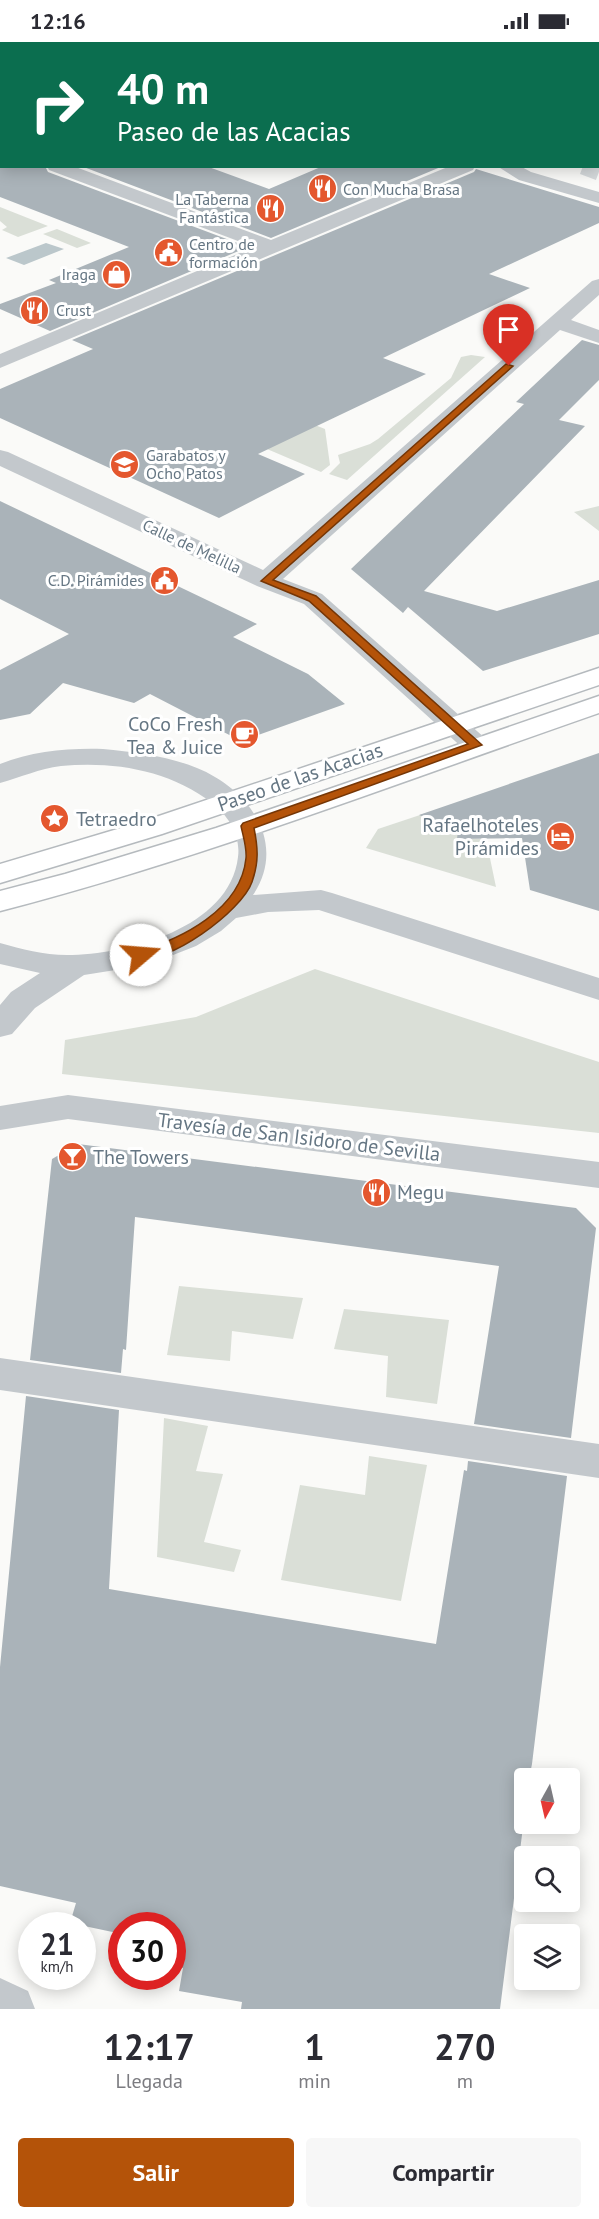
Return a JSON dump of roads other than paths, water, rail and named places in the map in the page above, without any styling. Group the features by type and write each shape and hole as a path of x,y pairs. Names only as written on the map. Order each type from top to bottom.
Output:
{"main road":[{"name":"Paseo de las Acacias","path":"0,901 75,882 453,723 599,676"},
{"name":"Paseo de las Acacias","path":"0,874 67,855 239,814 476,745 599,704"}],"street":[{"path":"60,168 272,247"},
{"path":"4,357 462,168"},
{"path":"509,168 525,176 599,198"},
{"path":"266,581 559,323 599,285"},
{"path":"559,323 599,337"},
{"name":"Calle de Melilla","path":"0,457 266,581 313,599 476,745"},
{"path":"0,774 15,767 75,757 136,759 190,775 239,814 253,857 245,884 225,910 198,932 162,949 120,960 76,965 26,962 0,953"},
{"path":"225,910 268,902 321,900 599,989"},
{"path":"0,1026 23,1000 76,965"},
{"name":"Travesía de San Isidoro de Sevilla","path":"0,1118 68,1107 599,1174"},
{"path":"0,1374 599,1461"},
{"path":"0,2003 10,2009"}],"tunnel":[{"path":"588,168 599,172"}],"place":[{"name":"Con Mucha Brasa","path":"322,189"},
{"name":"La Taberna Fantástica","path":"270,208"},
{"name":"Centro de formación","path":"168,253"},
{"name":"Iraga","path":"117,274"},
{"name":"Crust","path":"35,310"},
{"name":"Garabatos y Ocho Patos","path":"125,464"},
{"name":"C.D. Pirámides","path":"165,580"},
{"name":"CoCo Fresh Tea & Juice","path":"244,735"},
{"name":"Tetraedro","path":"55,819"},
{"name":"Rafaelhoteles Pirámides","path":"560,836"},
{"name":"The Towers","path":"72,1157"},
{"name":"Megu","path":"376,1192"}]}
